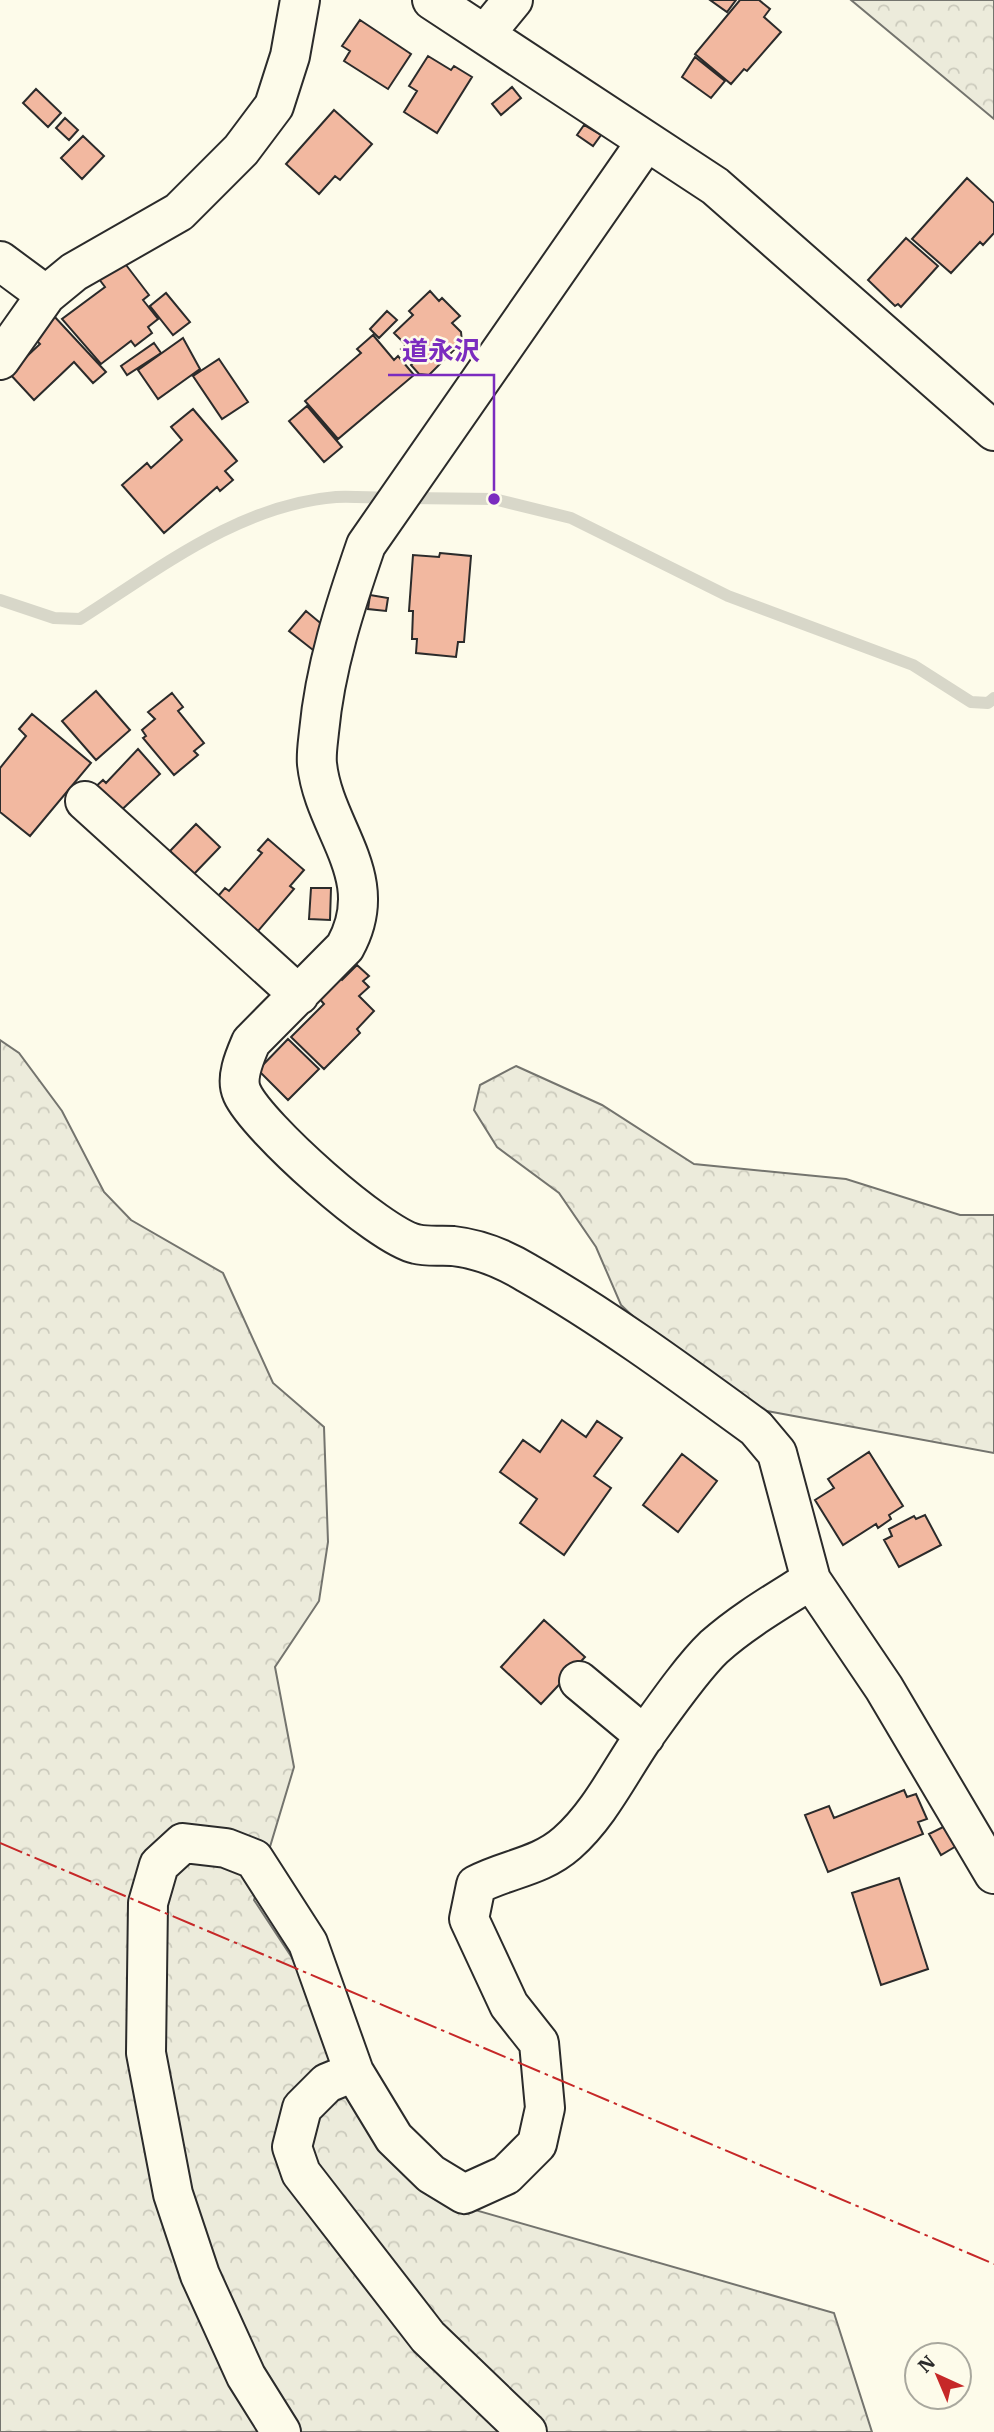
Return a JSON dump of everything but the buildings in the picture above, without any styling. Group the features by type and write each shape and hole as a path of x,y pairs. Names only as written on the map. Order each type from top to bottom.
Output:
{"street":[{"path":"0,360 46,295 74,272 179,212 241,150 274,106 290,56 300,0"},
{"path":"432,0 715,186 994,431"},
{"path":"485,34 513,0"},
{"path":"646,142 366,545 342,617 322,697 317,763 328,805 354,866 360,900 354,931 345,947 251,1042 242,1062 240,1090 255,1113 350,1203 381,1227 415,1244 456,1246 494,1255 574,1303 756,1428 777,1453 811,1580 884,1688 994,1874"},
{"path":"0,261 46,295"},
{"path":"85,801 299,995"},
{"path":"281,2432 246,2376 200,2275 173,2194 146,2053 148,1903 159,1865 183,1843 226,1848 254,1859 308,1943 354,2072 394,2137 430,2174 464,2194 506,2175 537,2144 545,2108 539,2043 509,2005 469,1919 476,1885 489,1878 533,1866 567,1843 608,1793 645,1736 713,1648 758,1613 811,1580"},
{"path":"579,1682 645,1736"},
{"path":"354,2072 327,2083 302,2108 292,2147 301,2173 428,2337 527,2432"}],"green space":[{"path":"851,0 994,0 994,119"},
{"path":"0,1040 19,1053 62,1111 104,1192 131,1220 223,1273 273,1383 324,1427 328,1542 319,1601 275,1667 294,1767 254,1900 454,2204 834,2313 872,2432 0,2432"},
{"path":"516,1066 602,1105 694,1164 846,1179 960,1215 994,1215 994,1453 767,1411 679,1360 621,1305 596,1247 559,1193 497,1147 474,1110 480,1085"}],"waterway":[{"path":"0,600 54,618 80,619 201,542 266,512 300,502 336,497 390,498"},
{"path":"408,498 494,499 571,518 728,596 913,665 971,702 988,703 994,698"}],"power":[{"path":"0,1843 994,2264"}],"place":[{"name":"道永沢","path":"494,499"}]}
